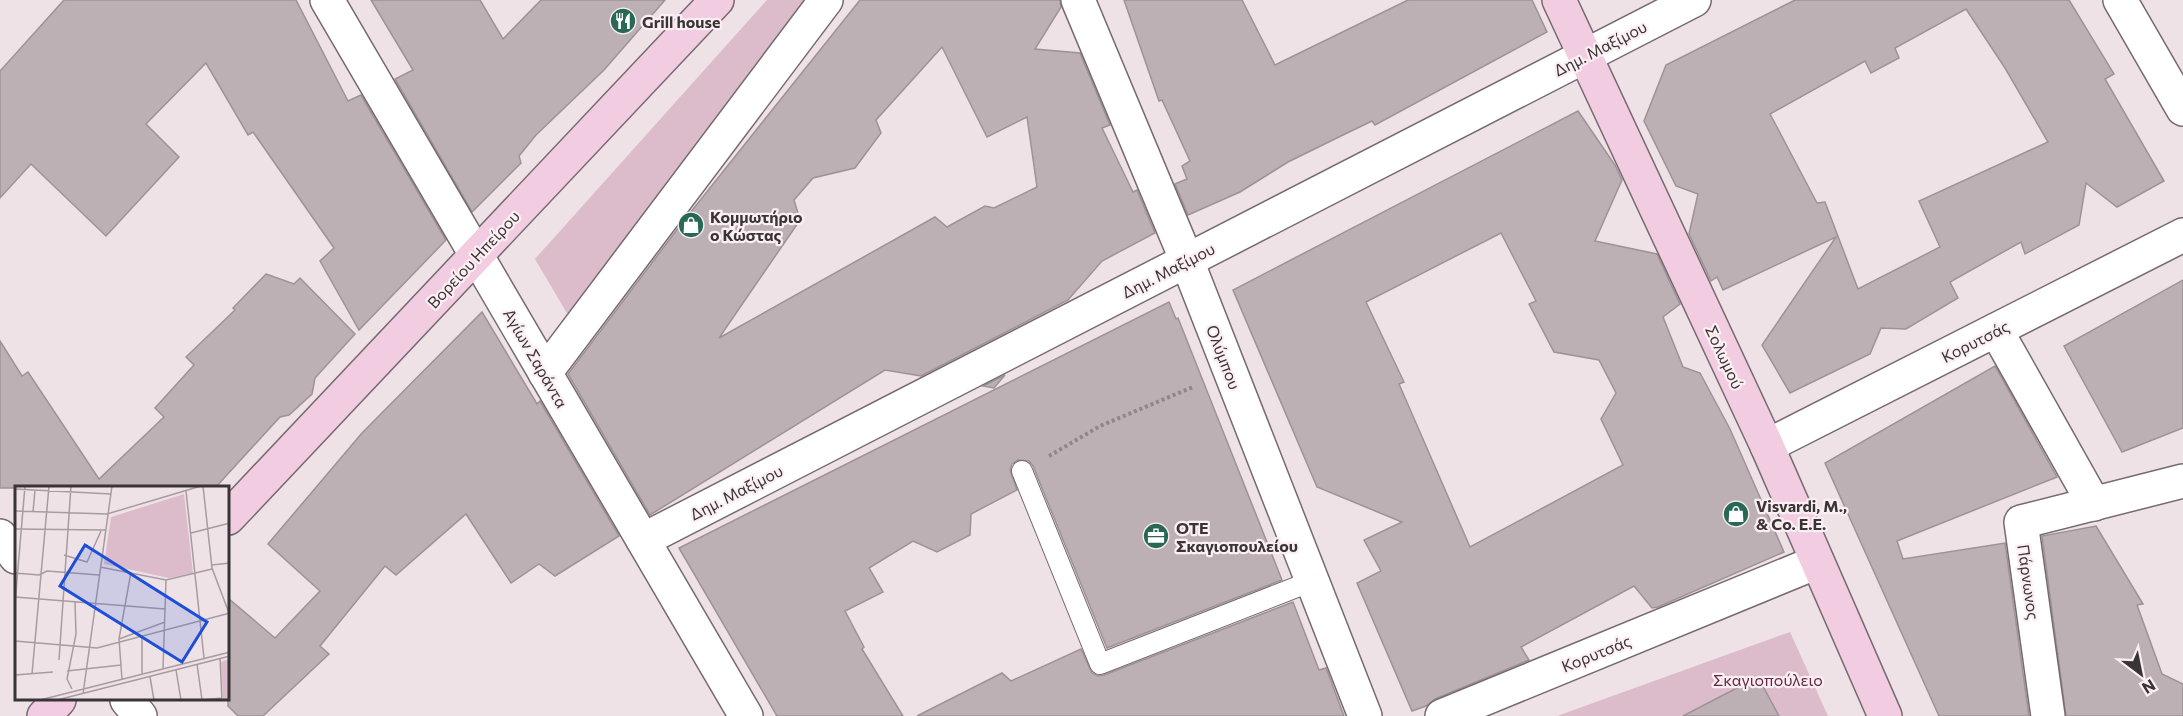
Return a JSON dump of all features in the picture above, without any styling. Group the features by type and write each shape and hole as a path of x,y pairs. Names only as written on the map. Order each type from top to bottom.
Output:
{"main road":[{"name":"Σολωμού","path":"1559,0 1767,446 1885,716"},
{"name":"Βορείου Ηπείρου","path":"230,516 477,256 712,2"},
{"path":"44,716 57,701"}],"street":[{"name":"Αγίων Σαράντα","path":"327,0 746,716"},
{"path":"545,373 826,0"},
{"name":"Ολύμπου","path":"1078,0 1187,261 1365,716"},
{"name":"Δημ. Μαξίμου","path":"643,540 1694,0"},
{"path":"2120,0 2183,109"},
{"name":"Κορυτσάς","path":"1767,446 2183,235"},
{"path":"1996,330 2094,504"},
{"name":"Πάρνωνος","path":"2048,716 2021,522 2183,481"},
{"path":"0,536 15,556"},
{"name":"Κορυτσάς","path":"1442,716 1817,562"},
{"path":"129,701 140,716"}],"lane":[{"path":"1022,471 1100,664 1312,581"}],"path":[{"path":"1022,471 1100,426 1230,371"}],"green space":[{"path":"767,0 805,0 568,315 535,259"},
{"name":"Σκαγιοπούλειο","path":"1790,632 1828,716 1557,716"}],"building":[{"path":"64,0 296,0 348,101 361,95 446,240 359,330 320,261 334,248 253,132 248,135 206,63 146,124 179,157 106,236 31,164 0,198 0,71"},
{"path":"371,0 480,0 503,39 541,0 665,0 604,70 536,135 519,156 521,163 472,212 395,79 413,70"},
{"path":"860,0 1060,0 1061,7 1035,49 1080,53 1110,125 1102,128 1133,192 1137,190 1155,233 1102,261 1068,300 921,376 885,370 650,515 568,374 682,223","holes":["942,47 987,137 1027,117 1037,187 994,208 985,206 947,227 935,217 719,338 800,220 794,200 813,178 855,168 881,133 876,120"]},
{"path":"1124,0 1242,0 1275,65 1408,0 1532,0 1547,32 1375,125 1372,121 1288,162 1240,192 1188,215 1175,184 1187,179 1182,166 1190,161 1162,100 1159,101"},
{"path":"1795,0 2069,0 2114,74 2105,79 2164,181 2117,207 2086,183 2079,225 2025,254 2021,242 1950,282 1958,298 1906,329 1881,328 1870,354 1790,393 1762,345 1836,237 1723,290 1717,277 1711,281 1689,234 1698,194 1676,186 1644,121 1666,65","holes":["1966,9 2005,68 2048,142 1919,201 1940,247 1858,289 1825,202 1817,203 1770,114 1865,61 1871,73 1899,58 1895,48"]},
{"path":"1578,111 1615,165 1622,180 1595,241 1657,254 1680,304 1663,317 1683,367 1700,373 1730,429 1784,552 1658,607 1652,608 1634,586 1521,647 1529,660 1435,699 1426,706 1412,711 1357,583 1381,571 1364,540 1402,522 1317,487 1233,290","holes":["1501,233 1536,301 1529,304 1554,352 1599,360 1616,393 1601,419 1623,465 1470,547 1399,384 1404,382 1366,302"]},
{"path":"266,274 294,284 300,278 355,334 315,378 312,394 289,415 280,417 217,486 15,486 15,488 0,488 0,341 22,376 28,372 99,479 164,417 155,408 194,365 186,357 235,310 233,308"},
{"path":"2183,280 2183,428 2122,452 2064,346"},
{"path":"1169,302 1176,319 1178,318 1282,580 1107,648 1033,466 1029,461 1018,460 1012,464 1010,470 1017,490 971,514 970,535 937,552 913,541 869,568 883,592 845,611 864,647 862,649 903,716 777,716 679,548"},
{"path":"482,312 537,404 540,401 619,536 555,576 539,564 511,583 466,514 396,575 385,566 320,646 329,654 263,716 238,716 228,706 228,701 230,701 230,600 275,638 320,591 268,544 362,433"},
{"path":"1995,366 2057,477 1897,541 1903,559 2005,543 2029,716 1939,716 1825,463"},
{"path":"1005,375 994,388 983,386"},
{"path":"2096,526 2143,604 2137,605 2162,674 2183,684 2183,716 2066,716 2042,536"},
{"path":"1293,602 1319,670 1326,668 1344,716 917,716 1002,673 1011,681 1081,649 1092,673 1098,676 1104,675"},
{"path":"1758,677 1779,716 1683,716"}],"place":[{"name":"Grill house","path":"623,21"},
{"name":"Κομμωτήριο ο Κώστας","path":"691,225"},
{"name":"Visvardi, M., & Co. E.E.","path":"1736,514"},
{"name":"ΟΤΕ Σκαγιοπουλείου","path":"1156,536"}]}
